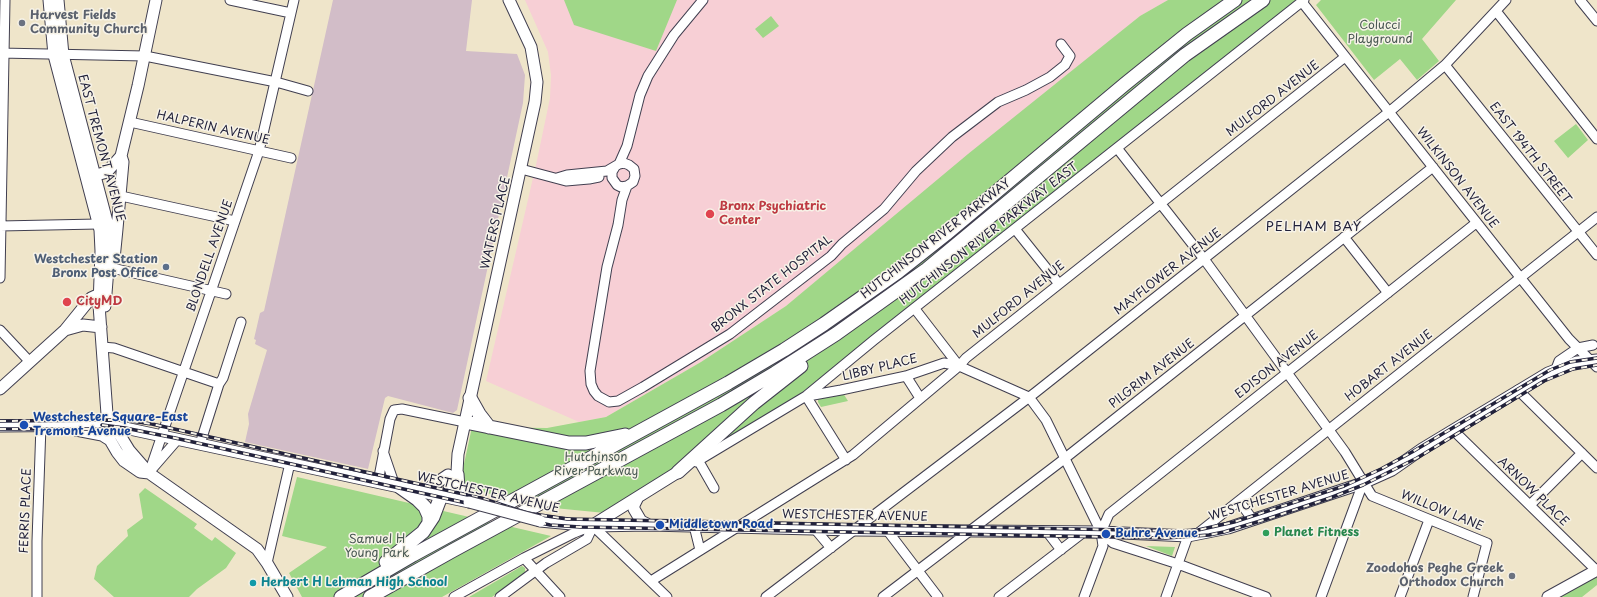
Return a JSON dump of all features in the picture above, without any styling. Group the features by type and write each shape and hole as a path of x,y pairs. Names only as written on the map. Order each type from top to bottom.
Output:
{"highway":[{"name":"HUTCHINSON RIVER PARKWAY","path":"346,594 432,544 638,433 778,354 880,285 946,234 1144,68 1187,34 1235,0"},
{"name":"HUTCHINSON RIVER PARKWAY","path":"370,597 445,554 721,405 817,347 874,308 938,259 1173,64 1212,34 1263,0"},
{"path":"678,472 769,390 833,343 874,308"},
{"path":"470,398 479,414 489,427"},
{"path":"465,422 568,443 593,442 638,433"},
{"path":"398,486 417,499 425,507 429,515 430,523"},
{"path":"346,594 420,535 430,523 444,497"}],"main road":[{"name":"EAST TREMONT AVENUE","path":"50,0 59,55 91,176 109,229 109,258 106,265 101,327 107,414 110,425"},
{"name":"EAST TREMONT AVENUE","path":"58,0 59,55"},
{"path":"91,176 107,172 121,156 145,56 156,0"},
{"name":"WATERS PLACE","path":"444,497 453,474 458,454 534,112 537,82 531,47 509,0"},
{"path":"106,265 114,259 121,196 123,162 121,156"},
{"name":"EAST TREMONT AVENUE","path":"91,176 101,243 106,265"},
{"path":"0,389 66,330 90,298 103,292"},
{"path":"66,330 83,325 101,327"},
{"name":"WESTCHESTER AVENUE","path":"3,424 110,425 398,486 469,502 540,521 592,528 649,525 854,530 1048,533 1101,532 1192,535 1228,528 1363,483 1392,470 1518,390 1556,370 1577,362 1595,363"},
{"name":"WESTCHESTER AVENUE","path":"54,425 102,435 110,440"},
{"path":"110,425 110,440 117,452 124,460 140,472 148,473"},
{"path":"110,425 118,432 129,450 148,473 254,547 267,563 287,597"},
{"path":"592,528 678,472"},
{"path":"423,492 453,474 459,488 469,502"},
{"path":"638,497 634,509 641,521 649,525"},
{"path":"1548,597 1597,570"}],"street":[{"path":"0,278 2,53 5,0"},
{"path":"230,0 291,14"},
{"name":"BLONDELL AVENUE","path":"148,473 259,151 294,0"},
{"path":"614,182 612,172 617,166 626,146 640,95 648,76 674,35 703,0"},
{"name":"MAYFLOWER AVENUE","path":"766,597 1029,397 1389,112 1445,65 1506,0"},
{"path":"1580,0 1597,21"},
{"name":"WILKINSON AVENUE","path":"1303,1 1345,57 1520,278 1575,346 1595,363"},
{"name":"HUTCHINSON RIVER PARKWAY EAST","path":"678,472 806,396 1303,1"},
{"path":"1496,11 1597,139"},
{"name":"BRONX STATE HOSPITAL","path":"627,186 622,200 618,225 607,267 590,371 591,384 594,391 598,396 610,402 618,401 643,387 730,334 831,256 842,244 884,209 916,171 952,137 998,102 1031,87 1065,65 1070,56 1061,44"},
{"path":"2,53 145,56 276,82 308,91"},
{"name":"MULFORD AVENUE","path":"651,581 846,460 959,366 966,358 1345,57"},
{"name":"EAST 194TH STREET","path":"1445,65 1597,255"},
{"name":"HALPERIN AVENUE","path":"130,122 291,158"},
{"path":"521,169 566,181 600,177 614,182 621,187 627,186 633,182 635,176 634,169 629,165 626,146"},
{"name":"WILLOW LANE","path":"1117,148 1246,315 1345,452 1372,496 1487,543 1473,597"},
{"path":"556,178 629,165"},
{"name":"PILGRIM AVENUE","path":"882,597 1064,458 1433,167"},
{"name":"BRONX STATE HOSPITAL","path":"614,182 622,200"},
{"path":"121,196 235,221"},
{"name":"HOBART AVENUE","path":"1192,535 1239,501 1597,217"},
{"name":"EDISON AVENUE","path":"1101,532 1109,514 1476,223"},
{"path":"1,226 98,224"},
{"path":"1015,229 1059,284"},
{"path":"1344,237 1388,293"},
{"path":"106,265 226,294"},
{"path":"915,308 959,366 1029,397 1046,420 1101,532 1103,546 1084,597"},
{"path":"200,444 218,384 223,378 241,322"},
{"path":"0,330 30,362"},
{"path":"1575,346 1579,341 1595,346"},
{"name":"WESTCHESTER AVENUE","path":"1556,370 1559,362 1575,346"},
{"path":"102,347 114,348 218,384"},
{"name":"LIBBY PLACE","path":"806,396 906,376 944,363 959,366"},
{"path":"906,376 920,398"},
{"path":"1518,390 1597,468"},
{"path":"806,396 846,460"},
{"path":"378,482 383,450 390,419 394,410 402,409 465,422"},
{"name":"FERRIS PLACE","path":"37,597 36,541 41,425"},
{"name":"ARNOW PLACE","path":"1453,430 1597,570"},
{"path":"148,473 178,439"},
{"path":"383,450 398,486"},
{"path":"1530,505 1582,453"},
{"path":"698,460 714,488"},
{"path":"267,563 290,463"},
{"path":"1321,597 1363,483"},
{"path":"1239,501 1253,520"},
{"path":"1400,597 1429,520"},
{"path":"560,540 564,524"},
{"path":"694,526 700,550"},
{"path":"459,596 524,558 560,540 592,528"},
{"path":"500,597 546,563 587,539 592,528"},
{"path":"592,528 667,597"},
{"path":"815,529 831,548"},
{"path":"886,530 938,597"},
{"path":"999,597 1084,532"},
{"path":"1101,532 1113,543 1178,564 1245,593 1266,597"},
{"path":"1048,533 1061,550"},
{"path":"1166,597 1178,564 1192,535"},
{"path":"524,558 560,597"}],"shaded area":[{"path":"333,0 472,0 466,51 517,54 525,75 523,103 457,410 453,413 388,396 385,398 368,469 245,442 249,424 248,414 267,350 255,344 256,340 254,339 260,313 264,311"},
{"name":"Bronx Psychiatric Center","path":"525,0 1168,0 1140,16 786,306 701,362 606,417 579,422 486,381 550,98 551,75 548,52"}],"green space":[{"path":"564,0 677,0 656,51 574,25"},
{"name":"Hutchinson River Parkway","path":"1168,0 1297,0 800,394 605,513 554,508 459,487 472,427 547,428 606,417 701,362 786,306 968,154 1140,16"},
{"name":"Colucci Playground","path":"1321,0 1456,0 1422,39 1439,61 1417,80 1400,59 1374,80 1316,5"},
{"path":"771,16 779,26 763,38 755,29"},
{"path":"1576,124 1588,140 1568,158 1554,141"},
{"path":"843,393 848,401 821,407 818,402 818,398"},
{"name":"Samuel H Young Park","path":"297,477 551,536 442,597 302,597 289,573 327,547 282,536"},
{"path":"145,488 197,524 194,528 209,539 212,541 215,537 236,553 226,568 197,589 189,597 114,597 94,579 97,566 128,536 127,530 143,518 139,494"},
{"path":"1146,546 1175,547 1172,556"},
{"path":"522,566 525,568 525,572 492,597 469,597"},
{"path":"1597,575 1597,585 1582,597 1557,597"}],"railway":[{"path":"0,421 115,420 152,424 481,498 527,513 567,519 1178,531 1198,530 1234,522 1344,486 1381,469 1412,452 1550,370 1570,362 1597,358"},
{"path":"505,515 550,525 580,527 1166,538 1209,535 1267,519 1330,498 1363,485 1417,458 1544,381 1573,369 1597,365"},
{"path":"102,425 175,438 511,513"},
{"path":"0,429 108,429"}],"place":[{"name":"Harvest Fields Community Church","path":"22,23"},
{"name":"Bronx Psychiatric Center","path":"710,214"},
{"name":"Westchester Station Bronx Post Office","path":"166,267"},
{"name":"CityMD","path":"67,302"},
{"name":"Westchester Square–East Tremont Avenue","path":"24,425"},
{"name":"Middletown Road","path":"660,525"},
{"name":"Planet Fitness","path":"1266,533"},
{"name":"Buhre Avenue","path":"1106,534"},
{"name":"Zoodohos Peghe Greek Orthodox Church","path":"1512,576"},
{"name":"Herbert H Lehman High School","path":"253,583"}],"district":[{"name":"PELHAM BAY","path":"1314,227"}]}
